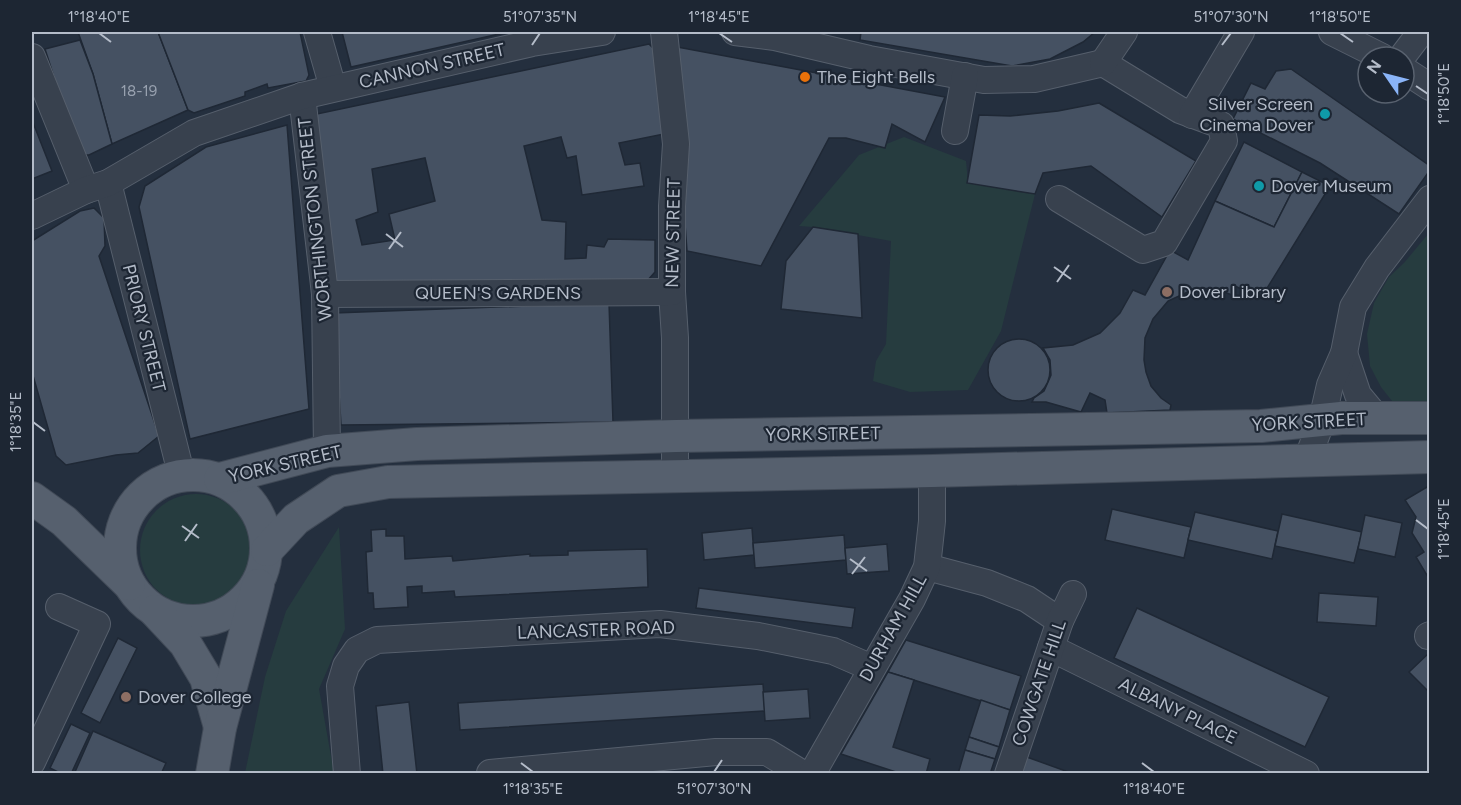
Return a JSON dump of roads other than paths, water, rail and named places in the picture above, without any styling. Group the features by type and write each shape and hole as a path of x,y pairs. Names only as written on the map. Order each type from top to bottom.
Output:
{"main road":[{"name":"YORK STREET","path":"220,479 327,451 417,444 676,436 1261,426 1322,420 1430,418"},
{"name":"YORK STREET","path":"263,565 296,519 338,491 388,482 675,474 932,471 1430,457"},
{"path":"130,585 122,567 120,547 123,528 131,510 143,494 159,483 181,473 220,479 247,498 258,513 265,531 263,565 220,728 212,774"},
{"path":"32,498 64,521 185,643 206,678 220,728"},
{"path":"154,610 173,619 194,621 214,619 233,610 249,596 263,565"}],"street":[{"path":"317,32 333,88"},
{"name":"CANNON STREET","path":"32,216 97,187 194,133 302,96 532,43 602,32"},
{"path":"735,32 775,37 868,59 984,80 1034,79 1103,63 1124,32"},
{"path":"1192,115 1241,32"},
{"path":"1332,32 1358,45"},
{"path":"1411,45 1421,32"},
{"name":"NEW STREET","path":"665,40 676,144 672,206 675,474"},
{"name":"PRIORY STREET","path":"32,57 97,187 181,473"},
{"path":"1059,199 1143,250 1164,243 1224,141 1221,125 1192,115 1103,63"},
{"path":"955,131 965,76"},
{"path":"1416,78 1430,87"},
{"name":"WORTHINGTON STREET","path":"302,96 325,294 327,451"},
{"path":"1307,460 1322,420 1330,384 1344,353 1353,307 1377,268 1430,199"},
{"name":"QUEEN'S GARDENS","path":"325,294 672,291"},
{"path":"1344,353 1358,395 1378,419"},
{"name":"DURHAM HILL","path":"813,774 912,599 927,567 932,521 932,471"},
{"path":"927,567 987,583 1027,599 1060,621"},
{"name":"COWGATE HILL","path":"1008,774 1060,621 1073,594"},
{"path":"32,762 97,624 59,607"},
{"name":"LANCASTER ROAD","path":"347,774 340,686 346,666 357,650 377,640 660,624 758,636 833,651 872,668"},
{"name":"ALBANY PLACE","path":"1051,648 1306,774"},
{"path":"490,773 716,752 767,752 804,774"}],"place":[{"name":"The Eight Bells","path":"805,77"},
{"name":"Silver Screen Cinema Dover","path":"1325,114"},
{"name":"Dover Museum","path":"1259,186"},
{"name":"Dover Library","path":"1167,292"},
{"name":"Dover College","path":"126,697"}]}
